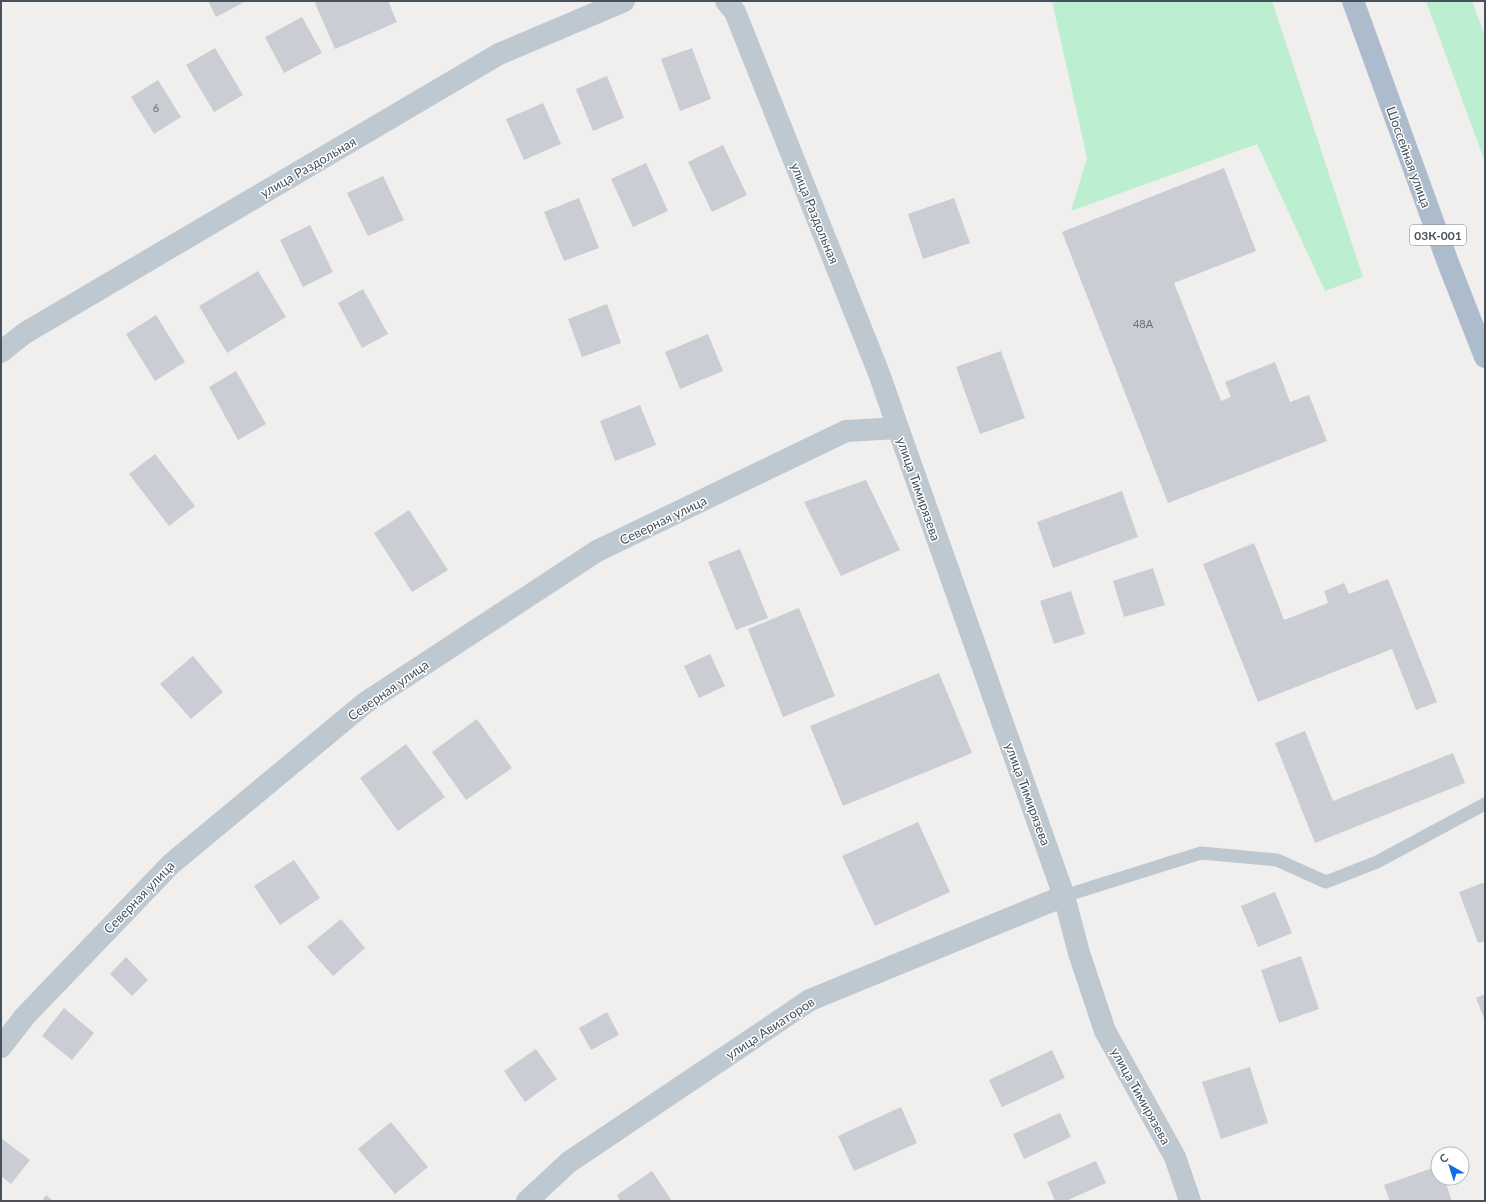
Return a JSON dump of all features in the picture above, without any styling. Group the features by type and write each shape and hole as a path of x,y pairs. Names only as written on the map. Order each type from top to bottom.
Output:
{"main road":[{"name":"Шоссейная улица","path":"1352,1 1447,260 1485,357"}],"street":[{"name":"улица Раздольная","path":"1,352 25,333 499,54 624,1"},
{"name":"улица Раздольная","path":"726,1 735,12 880,376 898,428"},
{"name":"улица Тимирязева","path":"846,431 898,428 1064,896 1079,953 1105,1031 1175,1156 1190,1201"},
{"name":"Северная улица","path":"1,1047 25,1016 170,864 365,703 597,551 846,431"},
{"name":"улица Авиаторов","path":"528,1201 569,1162 810,1000 1064,896"}],"lane":[{"path":"1064,896 1201,853 1278,860 1326,882 1377,862 1485,804"}],"green space":[{"path":"1052,1 1272,1 1363,277 1325,291 1257,144 1071,211 1087,158"},
{"path":"1426,1 1472,1 1485,36 1485,162"}],"building":[{"path":"208,1 246,1 216,17"},
{"path":"318,1 388,1 397,22 335,49 315,3"},
{"path":"302,17 322,53 284,73 265,37"},
{"path":"215,48 243,95 214,112 186,65"},
{"path":"692,48 711,99 680,111 661,59"},
{"path":"607,76 624,118 593,131 576,89"},
{"path":"158,80 181,117 154,134 131,97"},
{"path":"543,103 561,144 524,160 506,119"},
{"path":"723,145 747,195 712,212 688,162"},
{"path":"646,163 668,211 633,227 611,179"},
{"path":"1224,168 1256,251 1174,283 1221,401 1231,397 1225,382 1275,362 1290,402 1309,395 1327,441 1168,503 1062,232"},
{"path":"383,176 404,220 368,236 347,193"},
{"path":"579,198 599,248 564,261 544,212"},
{"path":"954,198 970,243 923,259 908,214"},
{"path":"310,225 333,272 303,287 280,240"},
{"path":"258,271 286,317 227,353 199,306"},
{"path":"363,289 388,334 362,348 338,303"},
{"path":"607,304 621,343 582,357 568,319"},
{"path":"156,315 185,362 155,381 126,334"},
{"path":"708,334 723,371 680,389 665,352"},
{"path":"1001,351 1025,418 980,434 956,367"},
{"path":"236,371 266,424 238,440 209,387"},
{"path":"640,405 656,445 615,461 600,421"},
{"path":"155,454 195,506 169,526 129,474"},
{"path":"866,480 900,550 841,576 804,502"},
{"path":"1122,491 1138,537 1053,568 1037,522"},
{"path":"409,510 448,570 412,592 374,533"},
{"path":"1254,543 1284,620 1328,603 1324,591 1344,583 1349,594 1388,579 1437,702 1416,710 1392,649 1258,702 1203,564"},
{"path":"740,549 768,618 736,630 708,562"},
{"path":"1153,568 1165,605 1124,617 1113,581"},
{"path":"1071,591 1085,634 1054,644 1040,601"},
{"path":"799,608 835,696 783,717 748,629"},
{"path":"710,654 725,686 699,698 684,666"},
{"path":"193,656 223,692 191,719 160,684"},
{"path":"939,673 972,753 843,806 810,726"},
{"path":"477,719 512,768 466,800 432,752"},
{"path":"1305,731 1333,801 1453,753 1465,783 1315,843 1275,743"},
{"path":"406,744 445,797 398,831 360,778"},
{"path":"918,822 950,892 875,926 842,856"},
{"path":"294,860 320,898 280,925 254,886"},
{"path":"1485,882 1485,941 1478,943 1459,892"},
{"path":"1275,892 1292,933 1258,947 1241,906"},
{"path":"341,919 365,948 333,976 307,947"},
{"path":"1301,956 1319,1009 1279,1023 1261,970"},
{"path":"126,957 148,980 132,996 110,974"},
{"path":"1485,994 1485,1021 1476,998"},
{"path":"64,1008 94,1033 72,1060 42,1036"},
{"path":"607,1012 619,1035 591,1050 579,1028"},
{"path":"536,1049 557,1079 525,1102 504,1071"},
{"path":"1052,1050 1065,1078 1002,1107 989,1080"},
{"path":"1250,1067 1268,1123 1221,1139 1202,1082"},
{"path":"901,1107 917,1143 854,1171 838,1136"},
{"path":"1060,1113 1071,1137 1024,1159 1013,1134"},
{"path":"391,1122 428,1167 395,1194 358,1149"},
{"path":"1,1138 30,1160 11,1184 1,1176"},
{"path":"1096,1161 1106,1183 1066,1201 1055,1201 1047,1182"},
{"path":"1430,1169 1430,1186 1447,1186 1452,1201 1390,1201 1384,1185"},
{"path":"652,1171 672,1201 620,1201 617,1195"},
{"path":"46,1195 53,1201 42,1201"}]}
